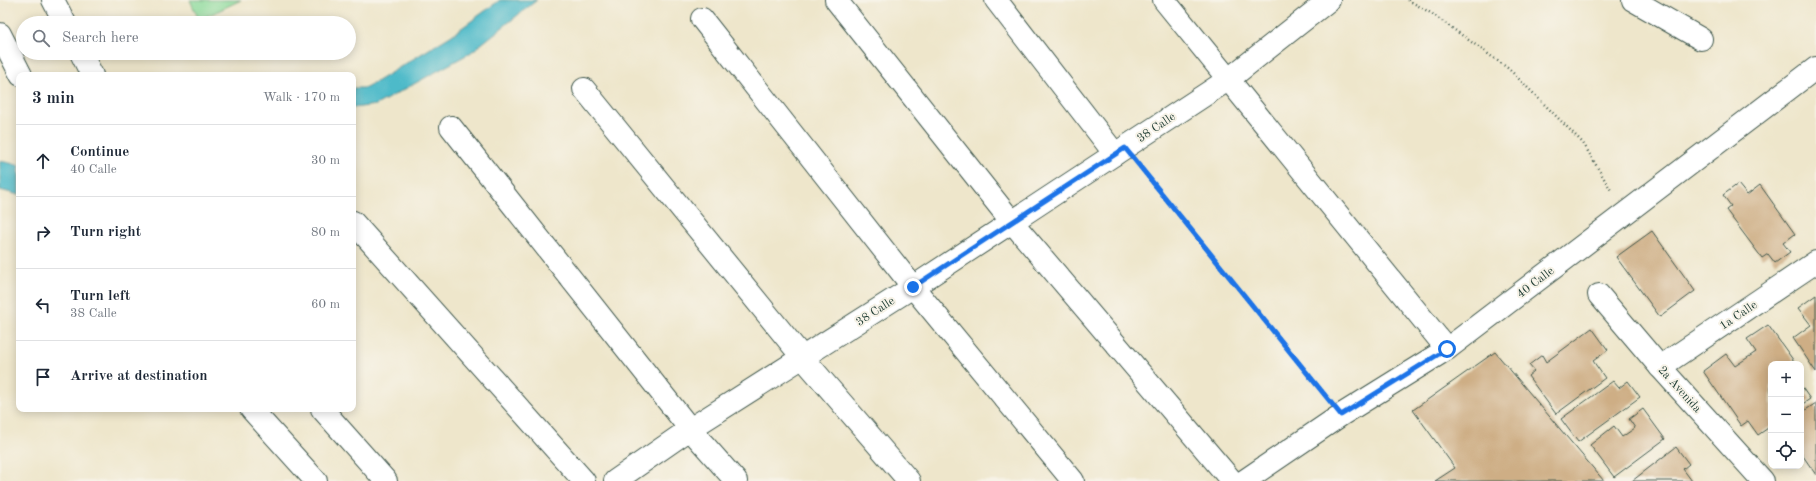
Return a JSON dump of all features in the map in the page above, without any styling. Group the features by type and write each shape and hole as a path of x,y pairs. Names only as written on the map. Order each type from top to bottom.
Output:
{"street":[{"path":"53,0 61,16"},
{"path":"836,0 1012,222 1232,481"},
{"path":"996,0 1120,151"},
{"path":"1164,0 1447,349"},
{"path":"1633,0 1701,39"},
{"name":"38 Calle","path":"615,481 690,429 913,287 1229,79 1315,4"},
{"path":"702,19 913,287 1073,481"},
{"path":"0,34 19,72"},
{"path":"84,60 90,72"},
{"name":"40 Calle","path":"1244,481 1341,415 1447,349 1816,68"},
{"path":"584,89 802,358 909,481"},
{"path":"451,127 690,429 736,481"},
{"path":"356,225 584,481"},
{"name":"1a Calle","path":"1660,367 1816,262"},
{"name":"2a Avenida","path":"1599,295 1660,367 1763,481"},
{"path":"254,412 316,481"},
{"path":"325,412 386,481"}],"path":[{"path":"1408,0 1431,13 1509,70 1583,142 1624,213"},
{"path":"1120,151 1341,415"}],"green space":[{"path":"190,0 241,0 207,16 197,16"}],"water":[{"path":"500,0 537,0 470,53 376,105 356,108 356,88 366,88 452,35"},
{"path":"0,161 16,164 16,194 0,190"}],"building":[{"path":"1738,184 1747,195 1760,185 1795,234 1783,243 1790,252 1775,263 1768,254 1762,258 1726,210 1731,206 1723,195"},
{"path":"1652,231 1695,291 1660,317 1616,257"},
{"path":"1816,295 1816,372 1793,338 1811,325 1798,308"},
{"path":"1768,325 1794,361 1768,361 1768,428 1758,435 1748,421 1741,426 1703,371 1726,354 1735,366 1756,352 1747,339"},
{"path":"1592,328 1608,350 1593,361 1605,378 1556,414 1528,376 1534,371 1529,365 1542,355 1546,362"},
{"path":"1495,352 1604,481 1435,481 1455,468 1413,410"},
{"path":"1613,381 1619,388 1628,381 1640,397 1578,442 1561,419"},
{"path":"1804,390 1810,399 1804,403"},
{"path":"1816,403 1816,475 1804,457 1804,411"},
{"path":"1643,409 1665,439 1614,477 1590,445 1614,426 1622,437 1635,428 1629,419"},
{"path":"1676,447 1689,464 1683,469 1692,481 1632,481"}],"route":[{"path":"913,287 1125,148 1341,415 1447,349"}]}
